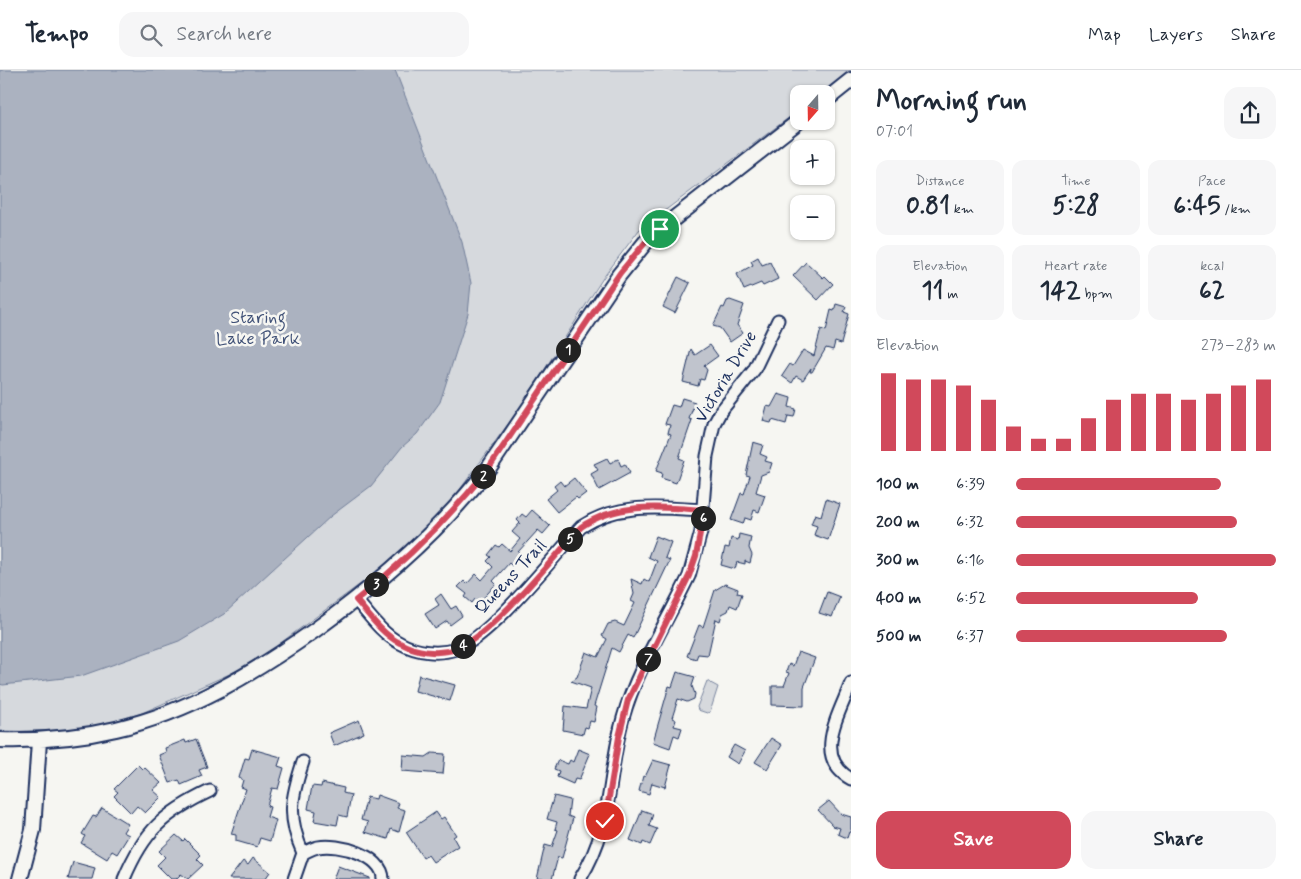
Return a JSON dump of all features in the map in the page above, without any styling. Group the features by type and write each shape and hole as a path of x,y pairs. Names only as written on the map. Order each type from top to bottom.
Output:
{"street":[{"path":"835,93 851,80"},
{"path":"0,740 39,741 70,738 118,729 226,688 287,650 356,600 407,558 467,496 488,469 619,275 649,238 790,128"},
{"name":"Victoria Drive","path":"580,879 597,846 605,821 620,728 628,700 689,576 698,548 704,510 707,456 714,424 726,405 754,370 778,320"},
{"name":"Queens Trail","path":"356,600 384,632 399,643 418,650 436,652 456,649 475,640 492,624 581,527 594,518 619,509 704,510"},
{"path":"851,683 829,743 833,762 840,772 851,779"},
{"path":"20,879 32,830 39,741"},
{"path":"294,879 303,853 295,834 292,803 303,762"},
{"path":"124,879 144,842 165,816 182,804 210,790"},
{"path":"303,853 318,847 333,846 370,858 378,863 383,872 383,879"}],"green space":[{"name":"Staring Lake Park","path":"0,70 851,70 832,85 790,85 790,117 639,230 603,278 520,408 447,507 393,560 252,664 142,713 99,726 58,732 0,731"},
{"path":"707,681 718,687 710,712 707,713 698,710 697,707"}],"shaded area":[{"name":"Staring Lake Park","path":"0,70 395,70 462,242 471,283 468,314 440,402 417,434 402,447 371,486 331,516 224,614 179,641 81,676 3,685 0,684"}],"building":[{"path":"758,257 762,265 770,262 778,279 763,286 761,283 744,290 737,274 753,265 751,261"},
{"path":"806,262 823,278 825,276 833,284 818,300 793,276"},
{"path":"678,277 690,283 675,313 663,307"},
{"path":"730,300 744,305 737,325 743,333 730,342 720,328 713,326 722,307 724,308 727,301"},
{"path":"836,304 846,307 844,312 849,314 841,344 835,342 833,350 826,348 812,372 810,372 811,368 803,380 796,376 792,383 782,376 790,364 793,366 803,350 814,356 821,329 826,331 831,310 834,311"},
{"path":"710,345 718,356 704,366 707,370 704,380 700,379 698,386 683,382 691,349 695,355"},
{"path":"778,394 791,398 789,407 796,409 794,417 788,416 786,424 772,420 771,423 763,421 767,406 771,407"},
{"path":"682,398 695,402 689,419 692,420 679,458 684,460 676,483 661,478 662,473 656,471 671,434 668,433 670,425 665,424 672,405 679,407"},
{"path":"753,442 763,445 760,454 767,457 765,461 772,463 769,472 761,475 756,492 765,495 759,512 754,510 751,520 745,518 743,524 731,520 741,493 744,494 750,476 746,475"},
{"path":"607,458 610,463 618,459 621,466 625,464 630,473 599,490 591,474 598,470 594,464"},
{"path":"574,478 586,493 578,499 576,497 557,512 546,499 557,490 554,486 560,481 564,486"},
{"path":"826,499 840,504 828,540 814,535 817,526 811,524 815,514 821,516"},
{"path":"532,510 550,526 543,534 538,530 518,552 521,555 512,566 509,563 493,581 496,584 479,603 475,599 472,603 465,597 467,594 458,587 464,581 467,584 476,574 482,580 493,567 487,561 491,557 488,555 496,545 499,547 502,544 510,551 520,539 512,532 520,523 517,520 522,514 526,517"},
{"path":"739,534 751,537 749,548 752,555 750,563 745,561 745,564 737,562 735,569 721,565 725,547 729,548 731,538 738,540"},
{"path":"656,536 671,542 665,558 670,560 633,638 628,635 619,652 612,648 594,706 597,707 594,722 590,721 588,728 585,727 583,734 563,730 565,706 586,709 591,688 571,681 577,677 586,652 598,657 607,639 602,636 608,624 615,622 624,626 635,603 631,601 634,594 631,579 642,584 644,579 649,582 657,561 648,557"},
{"path":"725,584 738,589 737,593 742,594 737,608 730,605 728,611 722,614 720,621 716,619 708,655 698,654 696,659 687,656 699,625 703,627 715,590"},
{"path":"827,592 840,597 832,617 819,613"},
{"path":"441,594 451,609 456,606 462,616 450,625 447,621 435,629 425,614 439,605 435,599"},
{"path":"798,652 815,658 804,687 804,706 772,705 772,686 784,686 789,673 786,672 789,664 793,666"},
{"path":"677,672 695,677 692,686 695,694 694,699 687,702 678,699 672,718 676,720 674,726 682,728 679,737 674,735 670,748 653,742 669,686 672,687"},
{"path":"419,675 455,685 450,701 415,691"},
{"path":"359,720 364,733 334,746 329,733"},
{"path":"771,738 782,745 767,769 755,762"},
{"path":"196,739 207,767 199,770 202,776 181,785 179,780 170,783 159,755 166,752 165,748 185,740 186,743"},
{"path":"734,745 745,751 738,764 727,757"},
{"path":"252,749 281,757 278,766 284,768 278,789 272,788 267,806 270,807 267,817 276,820 270,841 260,838 257,847 236,841 236,835 231,834 246,789 241,787 243,780 239,778 245,758 249,759"},
{"path":"578,749 590,754 579,780 575,779 573,784 557,777 559,771 554,769 558,760 568,764 570,760 573,762"},
{"path":"432,753 445,754 443,774 402,771 403,755 426,757"},
{"path":"653,760 671,765 665,787 652,783 649,794 639,791 643,776 645,777"},
{"path":"138,765 142,769 144,767 161,783 153,790 161,797 145,813 137,806 131,813 114,796 118,792 114,789"},
{"path":"322,783 344,788 343,793 351,795 347,817 339,815 337,825 314,821 316,811 308,809 312,786 321,787"},
{"path":"377,795 399,803 397,808 405,810 399,832 391,829 388,839 365,832 368,822 361,820 367,797 376,799"},
{"path":"554,796 570,800 568,816 573,818 562,858 558,857 552,879 537,879 545,845 552,847 558,830 555,829 557,822 547,819"},
{"path":"829,801 841,814 851,817 851,832 849,832 847,838 838,834 840,828 833,826 818,810"},
{"path":"102,808 128,824 123,832 129,835 117,854 112,851 107,859 81,843 85,836 82,834 93,816 96,817"},
{"path":"642,810 653,814 649,826 657,829 650,845 643,842 642,845 630,840"},
{"path":"436,812 441,819 444,817 456,835 453,837 458,846 433,862 428,855 423,858 406,832"},
{"path":"176,835 183,841 185,839 201,855 197,859 203,865 188,879 181,874 176,879 171,879 157,865 165,857 159,851"},
{"path":"253,858 270,872 265,879 229,879 243,861 248,865"},
{"path":"73,862 95,868 92,879 68,879"},
{"path":"338,866 370,878 370,879 333,879"}],"route":[{"path":"605,821 622,720 628,700 689,576 696,556 704,510 632,508 619,509 594,518 581,527 492,624 475,640 456,649 436,652 418,650 399,643 384,632 356,600 407,558 467,496 488,469 620,273 649,238 660,229"}]}
